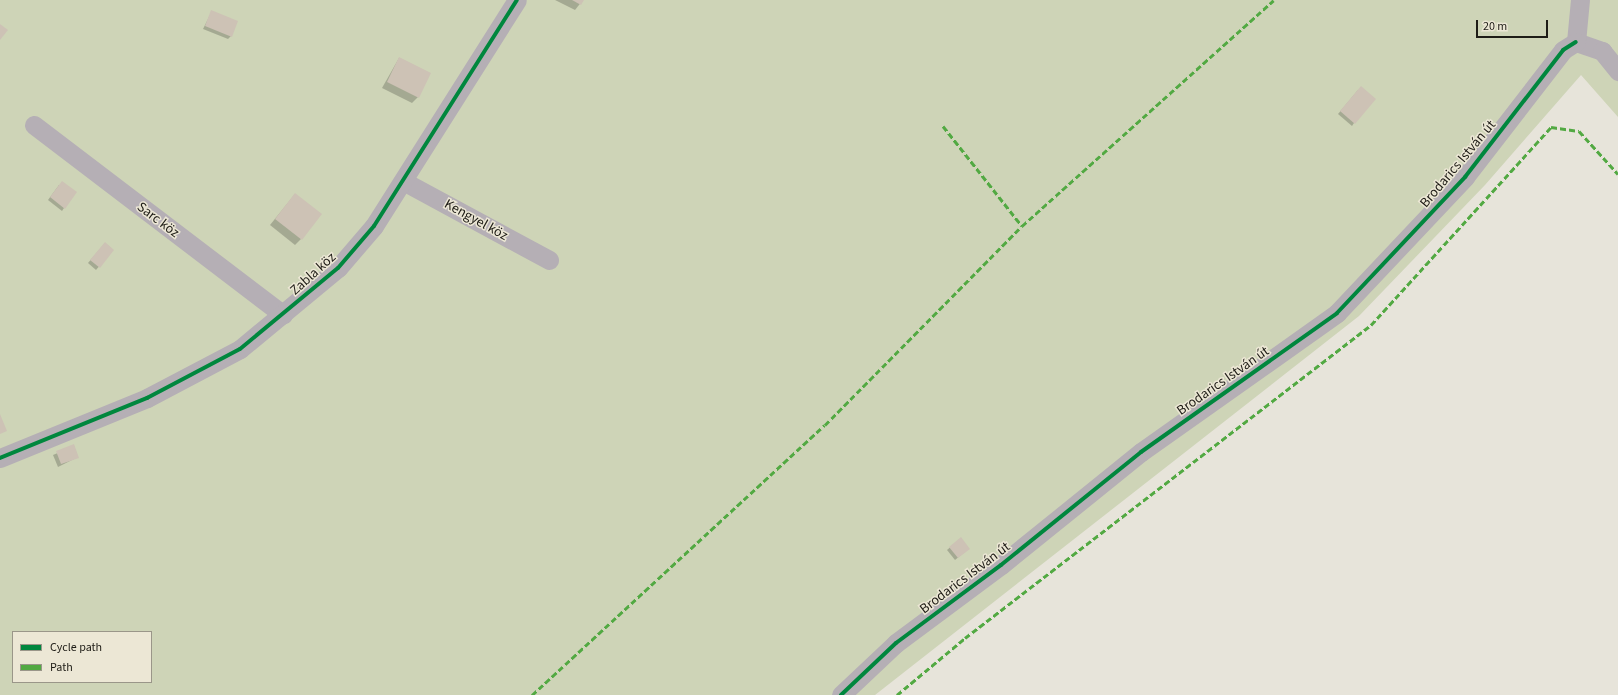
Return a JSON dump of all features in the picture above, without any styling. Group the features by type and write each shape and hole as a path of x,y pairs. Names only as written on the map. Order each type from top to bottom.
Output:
{"street":[{"name":"Zabla köz","path":"0,458 147,398 240,349 338,268 374,226 517,0"},
{"path":"1580,0 1576,42 1602,51 1618,71"},
{"name":"Brodarics István út","path":"841,695 896,643 1001,565 1141,452 1337,313 1465,177 1564,50 1576,42"},
{"name":"Sarc köz","path":"34,125 283,315"},
{"name":"Kengyel köz","path":"403,181 548,260"}],"green space":[{"path":"0,0 1618,0 1618,117 1581,75 1485,185 1359,316 875,695 0,695"}],"building":[{"path":"572,0 584,0 581,5"},
{"path":"211,10 238,21 232,37 205,26"},
{"path":"0,24 8,30 0,40"},
{"path":"399,57 431,73 419,98 387,82"},
{"path":"1361,86 1376,99 1355,124 1340,111"},
{"path":"62,181 77,192 65,209 50,197"},
{"path":"295,193 322,214 302,240 275,219"},
{"path":"105,242 114,250 100,268 90,260"},
{"path":"0,414 7,431 0,434"},
{"path":"74,444 79,458 61,464 56,451"},
{"path":"961,537 970,549 958,558 949,547"}],"marked path":[{"path":"532,695 825,425 1022,226 1274,0"},
{"path":"943,126 1022,226"},
{"path":"897,695 965,638 1371,325 1551,127 1579,131 1618,174"}],"cycle path":[{"path":"0,458 147,398 240,349 338,268 374,226 517,0"},
{"path":"841,695 896,643 1001,565 1141,452 1337,313 1465,177 1563,50 1576,42"}]}
